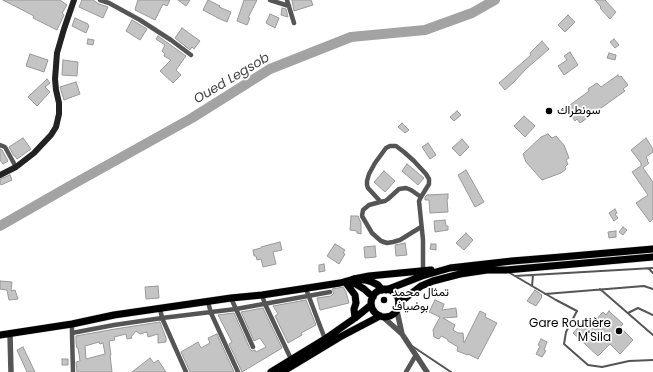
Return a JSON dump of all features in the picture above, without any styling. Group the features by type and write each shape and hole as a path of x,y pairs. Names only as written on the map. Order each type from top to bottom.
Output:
{"main road":[{"path":"0,175 16,167 34,153 51,135 56,127 59,114 59,103 55,84 55,67 57,53 74,0"},
{"path":"0,335 160,308 306,289 343,283 369,276 512,260 561,258 653,249"},
{"path":"399,303 421,286 433,281 460,274 487,270 506,270 653,257"},
{"path":"384,290 422,276 450,268"},
{"path":"354,280 365,280 372,282 384,290"},
{"path":"343,283 356,284 364,289 372,301 374,312 381,317"},
{"path":"343,283 355,295 356,303 354,309 356,318"},
{"path":"271,372 356,318 372,301 378,291 390,290 396,295 399,303 397,311 391,316 381,317 340,337 282,372"}],"street":[{"path":"100,0 109,3 140,20 191,55"},
{"path":"270,0 289,6"},
{"path":"287,0 294,23"},
{"path":"0,144 5,147 16,167"},
{"path":"380,202 366,185 367,181 375,163 386,148 396,146 414,161 429,179 430,184 419,201 423,240 423,270"},
{"path":"421,197 412,190 406,188 399,190 385,201 369,205 363,210 362,216 372,233 381,241 387,243 407,236 421,226"},
{"path":"306,289 325,339"},
{"path":"72,333 114,325 236,309 330,292"},
{"path":"262,295 291,359"},
{"path":"231,298 253,347"},
{"path":"208,302 238,372"},
{"path":"160,308 162,318 186,372"},
{"path":"397,311 402,334"},
{"path":"114,315 114,325"},
{"path":"381,317 402,334 428,372"},
{"path":"72,324 73,372"},
{"path":"10,334 11,372"},
{"path":"406,372 416,355"}],"lane":[{"path":"648,268 653,273"},
{"path":"515,276 653,268"},
{"path":"506,270 545,294 577,311 566,332 564,344 588,365 602,367 629,361 653,360"},
{"path":"532,286 533,275"},
{"path":"545,294 644,286 653,289"},
{"path":"600,290 653,334"},
{"path":"628,313 638,308 653,315"},
{"path":"408,343 451,372"}],"building":[{"path":"3,0 60,0 67,5 62,13 64,15 57,30"},
{"path":"82,0 93,0 108,7 103,18 79,7"},
{"path":"138,0 170,0 167,6 163,4 155,20 135,10"},
{"path":"178,0 190,0 186,6"},
{"path":"208,0 231,12 227,22 203,10"},
{"path":"244,0 257,0 248,18 250,18 247,25 237,21"},
{"path":"292,0 311,0 313,5 294,11"},
{"path":"595,0 605,0 616,12 610,19 600,8 601,7"},
{"path":"282,8 286,9 288,17 281,15"},
{"path":"270,14 279,18 275,28 266,23"},
{"path":"568,15 575,22 565,32 558,25"},
{"path":"75,18 88,24 89,26 86,33 72,26"},
{"path":"132,20 147,29 140,40 126,31"},
{"path":"182,28 200,41 194,49 192,47 190,50 175,38"},
{"path":"158,36 186,56 176,70 181,75 173,83 160,71 171,60 164,56 165,54 162,51 165,45 156,39"},
{"path":"88,39 94,40 93,45 87,44"},
{"path":"614,39 619,45 615,48 610,42"},
{"path":"542,41 549,49 505,90 499,83 531,55 530,53"},
{"path":"570,52 578,65 564,75 558,66 567,60 564,56"},
{"path":"609,53 616,55 615,60 607,58"},
{"path":"30,54 48,60 44,72 26,66"},
{"path":"63,60 78,62 77,76 62,75"},
{"path":"618,75 619,77 621,76 628,85 623,89 625,91 580,123 577,119 575,121 566,108 589,91 588,89 597,83 601,87"},
{"path":"47,79 50,83 45,87 50,92 37,106 28,97"},
{"path":"76,82 80,94 64,100 60,87"},
{"path":"457,111 461,115 454,121 450,117"},
{"path":"524,116 535,126 525,137 514,126"},
{"path":"402,123 409,130 405,133 398,127"},
{"path":"548,134 552,138 556,136 564,145 569,158 566,160 568,164 565,167 566,169 561,173 542,180 526,162 523,154 541,137"},
{"path":"23,138 31,149 17,159 9,147"},
{"path":"646,138 653,149 653,152 646,157 649,163 643,168 653,182 653,219 650,222 636,203 648,195 632,172 641,166 641,163 631,150"},
{"path":"462,139 469,147 460,156 452,148"},
{"path":"428,143 436,155 430,159 422,147"},
{"path":"0,149 8,161 3,164 0,160"},
{"path":"407,164 424,178 418,185 402,171"},
{"path":"466,170 484,202 475,207 458,175"},
{"path":"384,171 395,181 385,192 374,182"},
{"path":"10,175 12,180 1,185 0,179"},
{"path":"448,194 448,212 430,213 429,200 425,200 425,197 427,195"},
{"path":"615,209 617,213 615,214 618,218 614,221 609,213"},
{"path":"351,216 358,216 361,223 361,234 357,233 357,231 350,230"},
{"path":"445,220 448,230 435,232 434,221"},
{"path":"623,227 627,230 623,235 619,232"},
{"path":"616,231 616,237 609,238 608,232"},
{"path":"466,233 473,240 464,250 456,243"},
{"path":"280,242 282,250 273,252 276,264 263,267 261,259 257,260 256,256 254,256 253,250"},
{"path":"405,243 407,255 396,256 395,245"},
{"path":"335,244 345,250 343,253 345,254 339,264 327,256"},
{"path":"431,244 436,244 436,250 430,249"},
{"path":"375,246 376,257 365,258 364,247"},
{"path":"324,264 325,271 319,272 319,265"},
{"path":"0,281 12,282 11,291 15,290 18,299 9,300 7,290 0,289"},
{"path":"158,286 159,298 146,299 145,287"},
{"path":"343,287 349,303 320,310 317,298 331,296 334,293 332,289"},
{"path":"535,290 542,295 536,306 527,301"},
{"path":"306,300 316,325 301,333 302,335 288,343 275,316 278,314 273,306"},
{"path":"435,300 444,304 442,310 456,308 457,317 443,318 455,325 453,330 458,333 463,333 464,343 480,311 486,314 485,317 497,323 478,359 457,351 458,347 441,336 439,339 434,337 433,330 440,317 429,312"},
{"path":"263,308 282,348 242,372 229,344 232,342 218,315 234,313 250,349 252,351 255,350 256,352 266,347 260,338 254,341 241,312"},
{"path":"609,311 623,324 620,327 633,340 620,354 610,344 598,356 573,333 584,321 590,326 603,312 606,315"},
{"path":"160,322 166,342 158,343 158,334 148,337 147,332 140,334 136,331 131,337 132,338 127,339 126,334 114,337 115,340 109,341 112,372 77,372 76,362 80,361 76,336","holes":["99,342 100,344 103,343 105,354 86,359 85,346"]},
{"path":"217,334 234,372 190,372 181,352 198,342 201,348 210,343 208,338"},
{"path":"541,339 547,342 544,350 546,351 542,357 536,354 540,346 538,345"},
{"path":"23,347 35,372 27,372 17,350"},
{"path":"150,358 154,363 158,360 166,372 132,372"},
{"path":"62,359 68,359 68,365 62,365"}],"waterway":[{"name":"Oued Legsob","path":"0,226 192,118 270,69 351,37 425,30 472,13 495,0"}],"place":[{"name":"سونطراك","path":"549,111"},
{"name":"تمثال محمد بوضياف","path":"384,300"},
{"name":"Gare Routière M'Sila","path":"619,331"}]}
